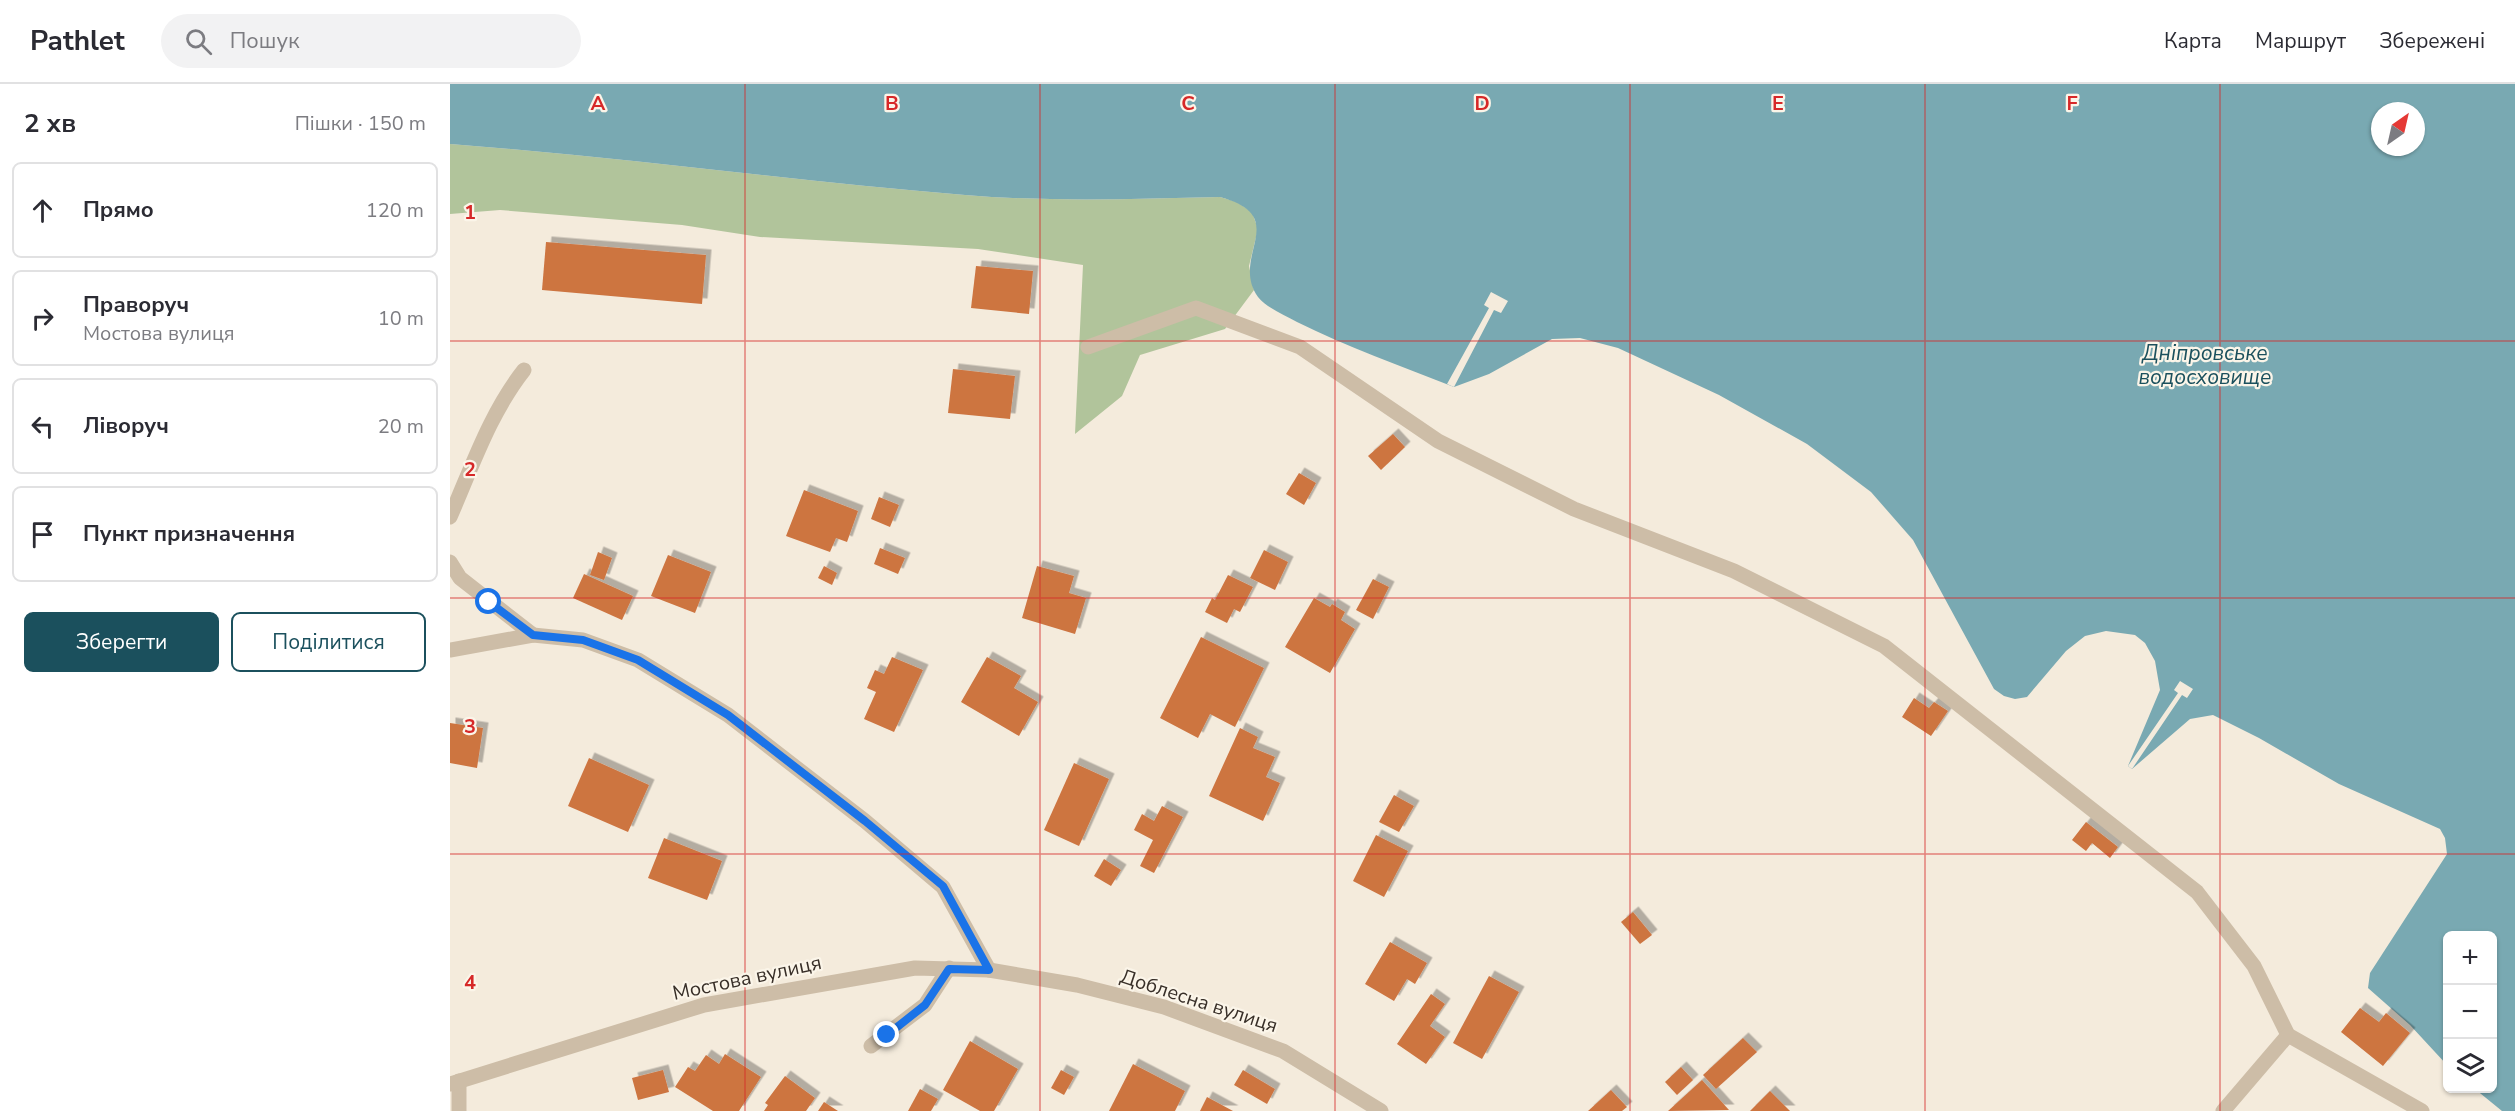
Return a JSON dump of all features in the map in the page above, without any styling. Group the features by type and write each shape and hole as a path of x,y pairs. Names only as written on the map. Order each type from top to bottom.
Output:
{"street":[{"path":"1088,347 1196,308 1280,339 1300,347 1438,441 1574,509 1734,571 1884,646 2197,892 2254,966 2289,1035 2422,1111"},
{"path":"450,517 492,420 507,392 524,369"},
{"path":"450,562 460,578 533,635"},
{"path":"450,650 533,635 583,640 638,660 728,715 865,821 943,886 989,970"},
{"name":"Мостова вулиця","path":"454,1082 704,1005 915,968 989,970"},
{"path":"871,1046 925,1005 949,969"},
{"name":"Доблесна вулиця","path":"989,970 1077,985 1164,1007 1283,1051 1381,1111"},
{"path":"2223,1111 2289,1035"},
{"path":"454,1082 459,1111"}],"green space":[{"path":"450,144 997,197 1092,199 1220,197 1237,202 1252,212 1258,229 1249,266 1254,290 1225,329 1140,355 1122,396 1075,434 1083,265 978,249 760,237 682,225 500,210 450,214"}],"water":[{"name":"Дніпровське водосховище","path":"450,84 2515,84 2515,1111 2502,1111 2480,1093 2497,1093 2497,931 2443,931 2443,1061 2410,1025 2368,988 2370,973 2447,854 2445,838 2440,829 2339,784 2259,738 2213,715 2190,719 2132,769 2128,766 2160,690 2155,661 2145,643 2135,635 2106,631 2085,636 2066,651 2027,697 2015,699 2004,696 1994,689 1913,540 1871,492 1807,444 1719,395 1618,348 1580,338 1552,339 1489,374 1454,387 1374,356 1297,322 1266,305 1258,297 1251,282 1250,267 1256,239 1253,215 1241,205 1220,197 1028,199 997,197 450,144"}],"pier":[{"path":"1491,292 1508,301 1501,313 1494,310 1454,387 1447,384 1489,308 1484,305"},
{"path":"2180,681 2193,689 2187,698 2182,695 2132,769 2128,766 2178,693 2174,690"}],"building":[{"path":"546,242 706,255 702,304 542,290"},
{"path":"976,266 1033,271 1029,314 971,308"},
{"path":"953,369 1015,376 1010,419 948,413"},
{"path":"1393,434 1405,447 1381,470 1368,456"},
{"path":"1299,473 1316,483 1304,505 1286,494"},
{"path":"804,490 858,511 847,542 836,538 830,552 786,536"},
{"path":"879,497 899,505 890,527 871,519"},
{"path":"880,548 905,558 898,574 874,564"},
{"path":"1264,550 1288,562 1275,590 1250,578"},
{"path":"598,552 612,558 604,580 590,575"},
{"path":"668,555 711,572 695,613 651,596"},
{"path":"824,566 837,573 832,585 818,578"},
{"path":"1037,566 1074,576 1069,593 1086,598 1075,634 1022,618"},
{"path":"584,574 633,596 622,620 573,598"},
{"path":"1228,575 1253,587 1240,612 1234,609 1227,623 1205,612 1212,598 1215,600"},
{"path":"1373,579 1389,587 1373,619 1356,610"},
{"path":"1314,598 1330,607 1332,604 1345,612 1341,620 1355,629 1330,673 1285,647"},
{"path":"1201,637 1264,668 1235,727 1210,714 1198,738 1160,718"},
{"path":"892,657 923,670 894,732 864,719 876,692 867,688 875,670 884,674"},
{"path":"987,657 1021,676 1014,688 1038,702 1019,736 961,702"},
{"path":"1914,698 1929,708 1934,702 1948,711 1931,736 1902,717"},
{"path":"450,723 483,728 477,768 450,763"},
{"path":"1240,728 1258,737 1253,748 1275,757 1266,777 1280,783 1263,821 1209,796"},
{"path":"589,758 649,785 628,832 568,806"},
{"path":"1074,763 1109,779 1079,846 1044,830"},
{"path":"1394,795 1414,806 1399,832 1379,822"},
{"path":"1162,806 1183,817 1154,873 1140,866 1153,840 1134,830 1142,814 1154,821"},
{"path":"2086,822 2118,847 2110,858 2092,843 2086,851 2072,840"},
{"path":"1376,835 1408,851 1384,897 1353,881"},
{"path":"664,838 722,861 707,900 648,878"},
{"path":"1104,859 1121,870 1111,886 1094,876"},
{"path":"1633,912 1652,935 1640,944 1621,922"},
{"path":"1390,942 1427,963 1415,984 1407,979 1394,1001 1365,984"},
{"path":"1489,976 1519,992 1482,1059 1453,1043"},
{"path":"1431,994 1445,1004 1430,1026 1445,1037 1426,1064 1397,1044"},
{"path":"2360,1008 2379,1022 2386,1013 2410,1033 2383,1066 2341,1032"},
{"path":"1743,1038 1757,1052 1716,1089 1703,1075"},
{"path":"970,1041 1018,1069 994,1111 980,1111 943,1090"},
{"path":"725,1054 761,1077 739,1111 713,1111 675,1087 688,1067 695,1071 706,1055 719,1064"},
{"path":"1133,1064 1185,1091 1175,1111 1109,1111"},
{"path":"1681,1067 1693,1080 1677,1095 1665,1082"},
{"path":"663,1070 669,1092 638,1100 632,1078"},
{"path":"1061,1070 1074,1077 1064,1095 1051,1088"},
{"path":"1243,1070 1275,1089 1267,1104 1234,1085"},
{"path":"785,1076 815,1098 806,1111 764,1111 768,1105 765,1103"},
{"path":"1702,1080 1729,1110 1668,1111"},
{"path":"920,1089 938,1099 931,1111 908,1111"},
{"path":"1611,1090 1627,1107 1622,1111 1588,1111"},
{"path":"1770,1091 1790,1111 1750,1111"},
{"path":"1207,1097 1233,1111 1200,1111"},
{"path":"824,1102 838,1111 818,1111"}],"route":[{"path":"489,602 533,635 583,640 638,660 728,715 865,821 943,886 989,970 949,969 925,1005 887,1035"}]}
